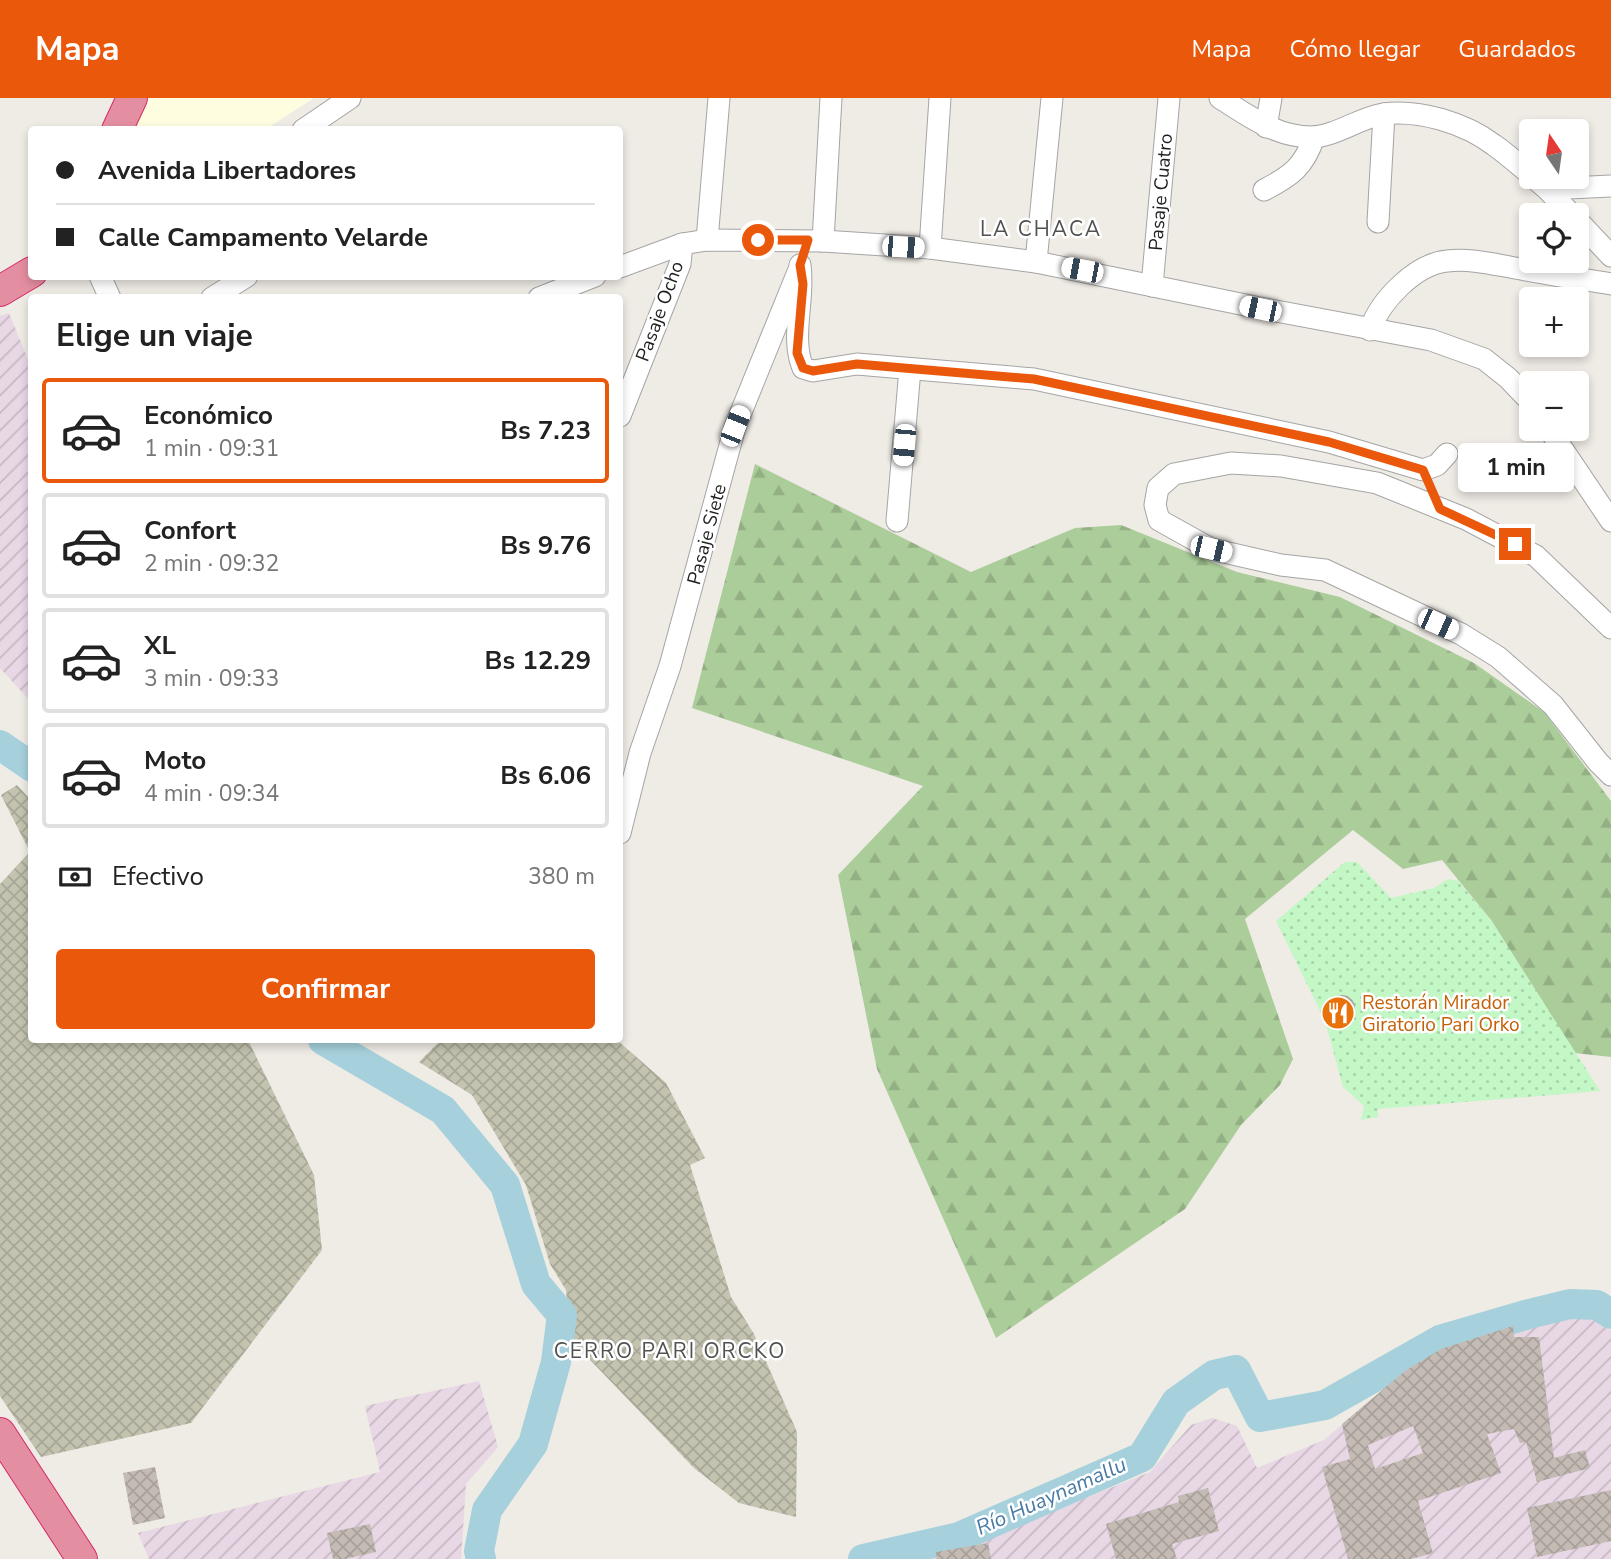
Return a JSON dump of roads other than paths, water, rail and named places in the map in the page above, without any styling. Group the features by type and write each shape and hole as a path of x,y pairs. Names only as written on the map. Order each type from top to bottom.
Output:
{"highway":[{"path":"119,126 132,98"},
{"path":"0,291 28,274"},
{"path":"0,1433 82,1559"}],"street":[{"path":"309,126 350,98"},
{"path":"707,240 719,98"},
{"name":"Pasaje Siete","path":"623,820 640,753 670,666 735,426 800,265 816,241 831,98"},
{"path":"930,248 940,98"},
{"path":"1036,262 1052,98"},
{"name":"Pasaje Cuatro","path":"1152,286 1169,98"},
{"path":"1220,98 1266,127 1288,134 1314,137 1384,114 1415,114 1457,125 1492,143 1519,165"},
{"path":"1266,127 1271,98"},
{"path":"1378,222 1384,114"},
{"path":"1264,190 1288,177 1307,157 1314,137"},
{"path":"1589,184 1611,186"},
{"path":"1546,189 1560,203"},
{"path":"1589,233 1611,256"},
{"path":"623,266 681,244 707,240 816,241 930,248 1036,262 1431,340 1484,359 1519,389"},
{"name":"Pasaje Ocho","path":"623,408 680,264 681,244"},
{"path":"1370,330 1375,317 1396,288 1419,272 1444,261 1482,261 1611,284"},
{"path":"800,265 803,284 797,353 803,368 813,371 857,364 1034,379 1329,442 1423,470 1437,465 1447,454"},
{"path":"218,294 241,280"},
{"path":"549,294 585,280"},
{"path":"897,521 910,369"},
{"path":"1557,441 1611,522"},
{"path":"1611,628 1536,556 1466,519 1377,483 1281,466 1231,463 1174,474 1158,488 1155,505 1159,520 1211,549 1281,565 1325,570 1461,634 1498,657 1553,705 1611,775"},
{"path":"1423,470 1440,509"}],"waterway":[{"name":"Río Huaynamallu","path":"0,745 28,764"},
{"name":"Río Huaynamallu","path":"328,1043 443,1110 505,1185 536,1284 562,1315 556,1362 533,1444 487,1510 479,1551 481,1559"},
{"name":"Río Huaynamallu","path":"863,1559 959,1537 1142,1457 1176,1402 1214,1375 1236,1370 1260,1417 1325,1405 1440,1340 1570,1304 1597,1305 1611,1314"}],"place":[{"name":"Restorán Mirador Giratorio Pari Orko","path":"1338,1013"}],"district":[{"name":"LA CHACA","path":"1041,229"},
{"name":"CERRO PARI ORCKO","path":"670,1351"}]}
